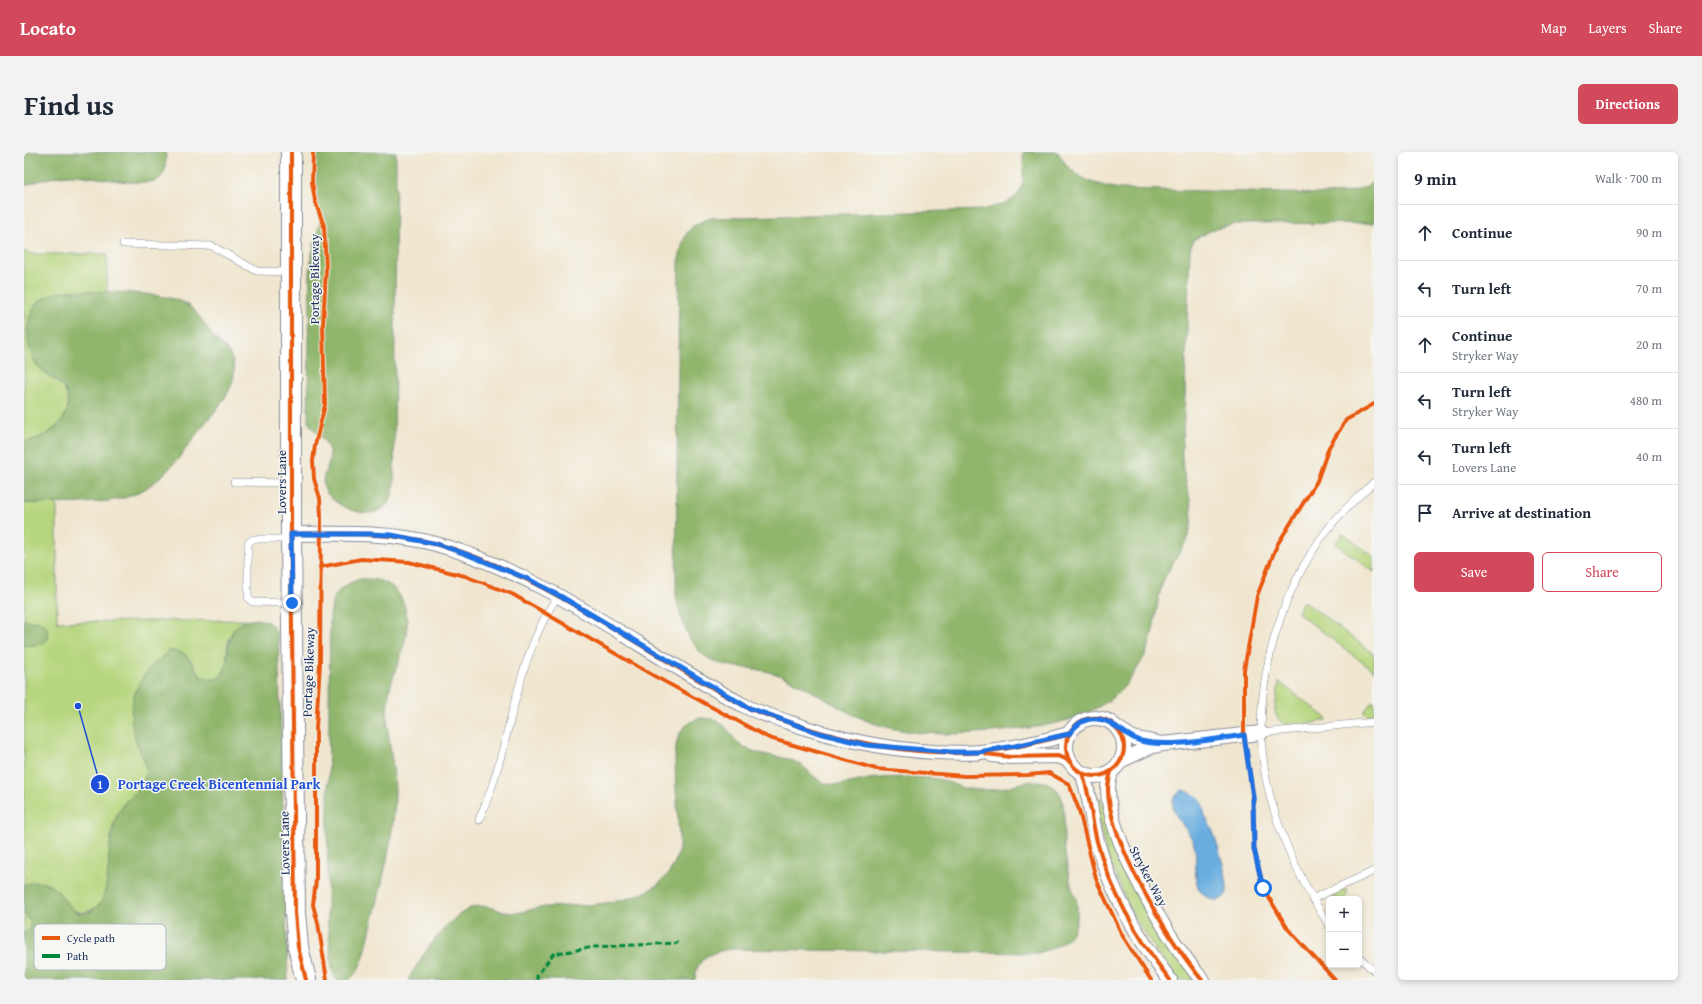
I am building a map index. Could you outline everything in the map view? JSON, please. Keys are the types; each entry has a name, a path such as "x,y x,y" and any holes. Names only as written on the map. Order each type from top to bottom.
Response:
{"street":[{"name":"Lovers Lane","path":"291,152 291,537 295,913 298,947 306,980"},
{"path":"291,537 369,534 410,538 437,544 466,554 528,579 558,595 747,707 816,732 866,745 924,751 978,752 1015,746 1069,734"},
{"path":"1070,762 1066,743 1069,734 1075,726 1082,721 1091,719 1100,719 1109,722 1133,738 1163,744"},
{"name":"Stryker Way","path":"1116,727 1124,744 1124,753 1116,766 1108,788 1109,801 1120,841 1131,866 1154,909 1202,980"},
{"path":"1082,773 1098,776 1150,746 1262,733"},
{"path":"978,752 1002,757 1057,756 1070,762 1082,773 1086,783 1098,845 1111,882 1136,931 1158,965 1170,980"}],"lane":[{"path":"123,244 212,246 257,271 291,272"},
{"path":"234,482 291,484"},
{"path":"1326,920 1312,899 1289,851 1272,802 1265,768 1262,733 1263,700 1269,655 1279,622 1291,592 1316,546 1331,525 1350,504 1374,482"},
{"path":"291,537 250,540 248,543 248,597 252,602 292,603"},
{"path":"479,820 494,781 522,674 532,644 546,613 558,595"},
{"path":"1262,733 1374,722"},
{"path":"1312,899 1374,871"},
{"path":"1362,960 1374,971"}],"green space":[{"path":"24,152 167,152 164,172 160,178 153,181 117,181 69,175 51,178 24,186"},
{"path":"316,152 396,152 394,486 388,503 381,509 373,512 364,513 345,508 330,497 323,485 324,475 330,456 329,451 323,439 308,422 310,272 311,258 320,222 316,190"},
{"path":"1023,152 1058,152 1076,174 1100,185 1120,189 1325,194 1344,193 1357,190 1374,181 1374,223 1234,224 1216,228 1193,240 1190,250 1182,453 1183,468 1192,517 1191,526 1186,541 1163,582 1158,600 1152,636 1141,663 1118,693 1103,704 1086,713 1067,720 1028,728 990,732 944,734 914,732 885,727 848,712 784,677 761,670 730,666 711,660 695,646 690,638 681,617 676,596 679,259 688,232 696,224 711,218 981,210 1006,203 1019,193 1022,186 1023,177"},
{"path":"24,251 31,254 107,254 107,292 67,291 48,375 59,383 64,389 68,399 68,408 65,416 51,431 33,440 24,442"},
{"path":"67,291 149,294 179,301 189,306 200,318 215,339 228,352 234,366 234,376 231,386 221,404 172,466 155,482 135,494 124,498 81,503 24,503 24,442 42,436 58,425 64,418 68,400 62,386 41,369 33,359 28,342 28,324 34,307 39,301 56,293"},
{"path":"24,503 57,503 57,622 246,620 236,628 230,636 225,669 222,675 218,678 211,679 201,677 190,659 133,730 145,763 146,773 144,781 127,800 116,818 111,838 107,881 102,900 95,908 83,912 78,912 70,907 57,890 24,886"},
{"path":"1343,534 1374,557 1374,572 1336,544"},
{"path":"360,579 377,580 390,585 400,596 406,612 407,623 404,645 390,689 387,712 388,735 395,781 394,814 388,855 364,957 357,972 349,980 337,980 332,969 327,914 330,619 332,604 337,593 346,585"},
{"path":"1302,602 1305,602 1374,654 1374,671 1298,613"},
{"path":"257,619 271,624 278,637 288,980 24,980 24,934 29,930 31,923 24,913 24,886 29,883 36,882 44,883 53,887 69,906 78,913 90,912 97,907 105,893 110,841 115,821 122,806 143,783 146,774 145,763 133,731 131,717 135,692 140,681 169,651 176,651 186,655 201,677 212,679 220,677 224,671 232,633 237,626 246,621"},
{"path":"24,620 39,622 45,625 48,631 47,640 40,644 24,645"},
{"path":"1279,682 1327,718 1327,720 1304,725 1288,725 1281,722 1277,717 1275,709"},
{"path":"1372,701 1374,701 1374,714 1367,715 1364,712"},
{"path":"700,718 718,721 740,744 748,749 754,752 794,761 800,764 820,781 829,784 835,785 874,778 912,777 943,780 960,787 979,790 998,789 1035,781 1044,782 1051,785 1061,796 1064,808 1065,854 1071,885 1077,902 1076,924 1073,931 1063,942 1055,947 1038,953 731,949 717,952 706,957 698,966 695,980 408,980 420,960 443,929 461,913 471,908 482,906 512,913 544,907 607,903 627,899 645,892 661,882 673,867 679,847 675,764 678,737 680,732 688,724"},
{"path":"1098,798 1102,799 1104,808 1194,980 1175,980 1133,915 1107,856 1094,800"},
{"path":"1345,889 1348,890 1346,896 1335,896 1340,891"},
{"path":"24,913 31,923 29,930 24,934"}],"water":[{"path":"1183,790 1194,794 1201,801 1205,816 1216,840 1222,860 1227,887 1226,894 1219,900 1213,900 1207,897 1201,893 1198,887 1196,880 1194,844 1177,817 1173,806 1174,797"}],"marked path":[{"path":"537,980 537,976 553,954 594,947 678,943"}],"cycle path":[{"name":"Portage Bikeway","path":"291,152 291,534 295,913 298,947 306,980"},
{"name":"Portage Bikeway","path":"313,152 312,182 315,201 324,226 326,269 323,325 325,405 315,445 313,461 314,479 320,498 321,515 320,664 316,728 316,880 313,905 318,923 327,980"},
{"path":"1335,980 1288,929 1263,888 1254,849 1253,797 1244,735 1244,670 1257,596 1277,545 1317,481 1329,447 1346,420 1374,404"},
{"path":"291,534 364,534 400,537 436,544 478,558 518,575 557,595 707,685 750,708 766,715 842,738 878,746 915,751 969,753 1014,747 1069,734"},
{"path":"320,567 361,559 409,562 465,576 512,594 656,677 769,738 876,769 965,776 1028,775 1049,773 1069,784 1079,810 1096,879 1122,935 1151,980"},
{"path":"1095,718 1111,723 1119,731 1124,747 1119,763 1111,771 1095,776 1079,771 1071,763 1066,747 1071,731 1079,723 1095,718"},
{"path":"986,754 1011,757 1057,756 1070,762"},
{"path":"1111,771 1108,789 1111,810 1118,835 1129,862 1173,941 1202,980"},
{"path":"1082,773 1098,845 1111,881 1137,933 1170,980"}],"place":[{"name":"Portage Creek Bicentennial Park","path":"78,706"}],"route":[{"path":"292,603 291,534 391,535 437,544 528,579 560,596 747,707 816,732 866,745 924,751 978,752 1015,746 1069,734 1075,726 1082,721 1091,719 1100,719 1109,722 1127,735 1141,741 1163,744 1244,735 1253,797 1254,849 1263,888"}]}
